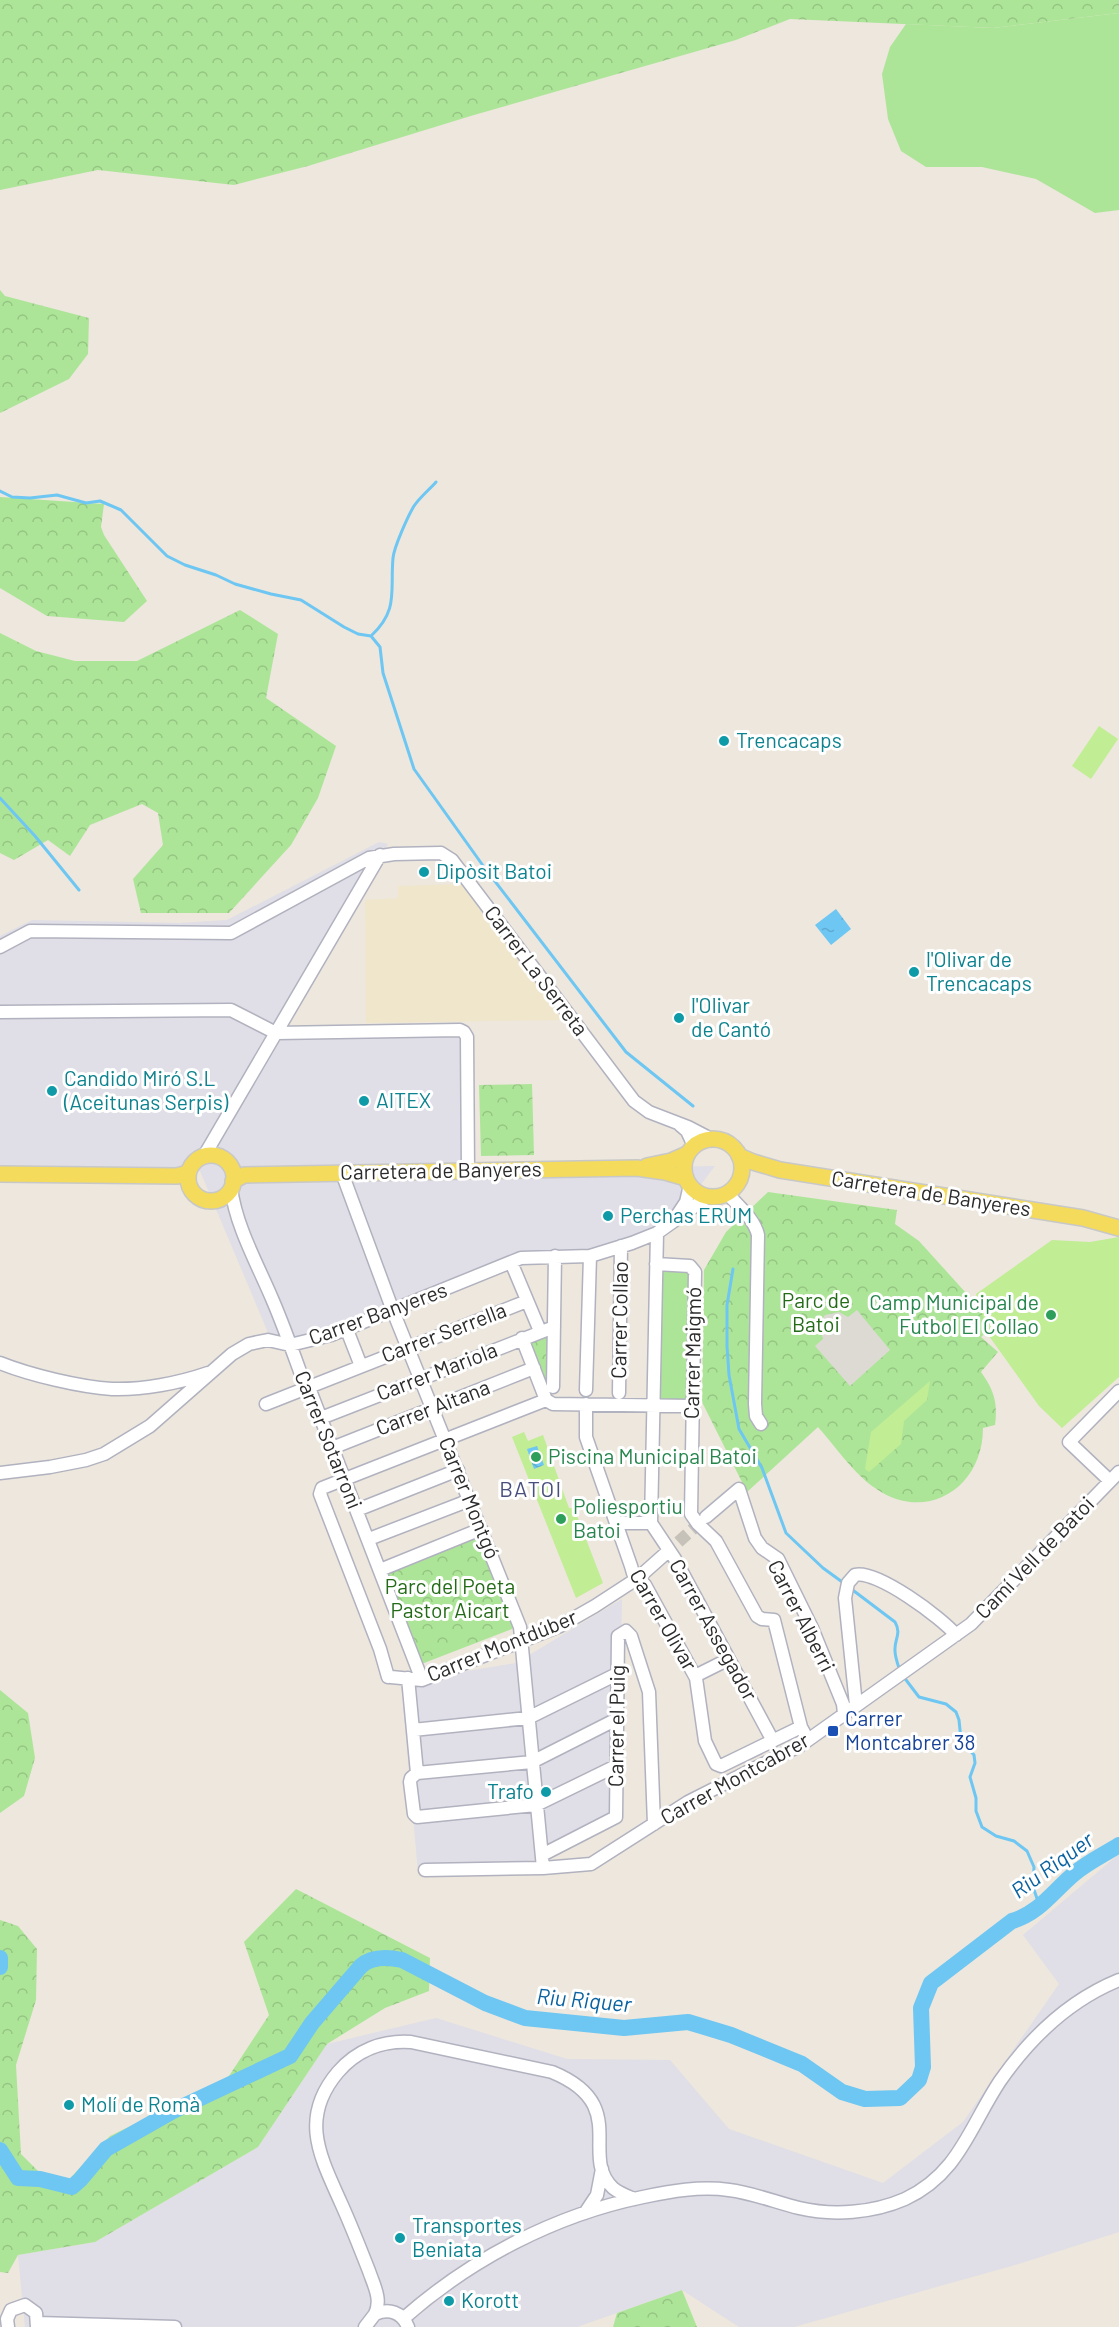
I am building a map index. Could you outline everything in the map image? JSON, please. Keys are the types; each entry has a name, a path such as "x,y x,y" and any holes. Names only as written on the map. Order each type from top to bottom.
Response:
{"main road":[{"path":"711,1139 727,1143 739,1156 741,1163 740,1178 736,1185 727,1193 710,1196 701,1194 688,1181 684,1169 691,1150 711,1139"},
{"name":"Carretera de Banyeres","path":"637,1168 671,1161 691,1150"},
{"path":"210,1152 228,1162 233,1185 210,1201 191,1190 184,1177 194,1162 210,1152"},
{"name":"Carretera de Banyeres","path":"739,1156 780,1170 1119,1223"},
{"name":"Carretera de Banyeres","path":"233,1185 342,1173 637,1168 665,1172 688,1181"},
{"name":"Carretera de Banyeres","path":"740,1178 780,1170"},
{"path":"0,1174 184,1177"},
{"name":"Carretera de Banyeres","path":"1083,1218 1119,1228"}],"street":[{"name":"Carrer La Serreta","path":"380,855 441,853 447,856 634,1101 649,1112 711,1139"},
{"path":"0,947 30,931 231,933 369,858 380,855"},
{"path":"210,1152 276,1033 380,855"},
{"path":"0,1012 231,1010 276,1033 460,1030 467,1037 468,1171"},
{"path":"679,1124 687,1131 691,1150"},
{"name":"Carrer Montgó","path":"342,1173 393,1311 422,1377 520,1627 531,1762 543,1868"},
{"name":"Carrer Banyeres","path":"6,1365 89,1386 111,1389 159,1384 212,1372 238,1350 257,1341 268,1340 290,1345 347,1330 525,1257 590,1256 656,1238 686,1202 688,1181"},
{"name":"Carrer Sotarroni","path":"233,1185 248,1244 287,1333 306,1388 311,1393 321,1418 422,1680"},
{"path":"727,1193 751,1219 758,1235 755,1404 756,1416 761,1424"},
{"name":"Carrer Banyeres","path":"673,1220 710,1196"},
{"path":"616,1523 651,1523 656,1238"},
{"name":"Carrer Collao","path":"619,1393 621,1246"},
{"path":"553,1386 555,1256"},
{"path":"586,1390 590,1256"},
{"name":"Carrer Serrella","path":"511,1262 540,1331"},
{"name":"Carrer Maigmó","path":"656,1264 690,1266 695,1272 691,1514 716,1541 757,1616 774,1620 801,1727"},
{"name":"Carrer Serrella","path":"266,1404 527,1301"},
{"name":"Carrer Mariola","path":"321,1418 554,1327"},
{"name":"Carrer Serrella","path":"347,1330 361,1366"},
{"path":"522,1338 546,1400 550,1404 692,1406"},
{"name":"Carrer Aitana","path":"332,1448 534,1368"},
{"path":"0,1473 69,1464 104,1454 150,1426 212,1372"},
{"path":"1115,1476 1069,1442 1119,1391"},
{"path":"345,1479 546,1400"},
{"name":"Carrer Olivar","path":"586,1404 586,1437 631,1566 645,1585 695,1676 705,1741 718,1766"},
{"path":"357,1510 458,1470"},
{"name":"Camí Vell de Batoi","path":"856,1705 970,1624 1008,1588 1115,1476"},
{"name":"Carrer Montdúber","path":"345,1479 324,1487 320,1494 380,1648 389,1677 422,1680 560,1626 638,1578 665,1554"},
{"name":"Carrer Alberri","path":"706,1517 739,1489 755,1538 762,1548 778,1559 812,1628 843,1704 844,1713"},
{"path":"369,1539 470,1500"},
{"name":"Carrer Assegador","path":"651,1523 675,1559 773,1741"},
{"path":"380,1570 482,1529"},
{"path":"856,1705 845,1598 851,1579 855,1575 863,1574 911,1598 952,1638"},
{"name":"Carrer el Puig","path":"542,1855 616,1817 618,1636 626,1631 631,1636 649,1692 654,1824"},
{"path":"695,1676 729,1659"},
{"path":"412,1730 528,1718 617,1674"},
{"path":"408,1678 417,1773"},
{"name":"Carrer Montcabrer","path":"425,1870 543,1868 584,1866 595,1863 688,1802 808,1740 856,1705"},
{"path":"616,1766 536,1804 422,1817 414,1814 410,1782 417,1773 531,1762 617,1719"},
{"path":"801,1727 808,1740"},
{"name":"Carrer Montcabrer","path":"718,1766 801,1727"},
{"path":"375,2314 390,2311 406,2323 437,2290 490,2256 529,2236 585,2213 634,2199 683,2190 713,2189 753,2195 802,2209 840,2212 880,2207 906,2198 928,2185 953,2161 1000,2082 1042,2032 1079,2001 1119,1980"},
{"path":"365,2327 379,2305 376,2292 316,2138 317,2113 324,2093 341,2068 358,2054 382,2044 411,2042 536,2068 562,2076 583,2090 596,2110 601,2128 602,2169 597,2195 585,2213"},
{"path":"602,2169 612,2186 634,2199"},
{"path":"8,2327 8,2314 20,2305 33,2309 37,2325 175,2327"}],"shaded area":[{"path":"379,842 388,844 276,1032 467,1030 468,1171 715,1166 668,1228 590,1256 528,1258 305,1344 269,1335 200,1171 0,1171 0,936 32,920 179,923 227,920"},
{"path":"462,884 564,1020 366,1023 365,900 398,898 398,886"},
{"path":"857,1310 890,1350 850,1386 815,1346 823,1339 819,1325 825,1315 839,1312 848,1317"},
{"path":"622,1599 618,1819 538,1860 418,1872 401,1682 516,1663"},
{"path":"1119,1854 1119,2232 1015,2265 794,2327 739,2327 682,2290 577,2327 25,2327 18,2255 95,2242 258,2147 327,2044 436,2018 567,2059 670,2060 729,2129 883,2183 963,2122 1059,1984 1023,1935"}],"green space":[{"path":"0,0 1119,0 1119,13 993,28 790,19 736,40 474,115 308,166 234,185 98,170 0,190"},
{"path":"1119,13 1119,210 1095,213 1036,179 982,167 926,167 901,151 888,119 882,74 890,47 906,24 993,28"},
{"path":"0,290 5,296 89,318 88,354 69,379 0,413"},
{"path":"0,497 104,504 101,527 104,535 147,601 124,622 47,616 0,588"},
{"path":"240,610 278,634 266,698 336,746 318,798 291,845 229,913 141,913 133,879 163,845 158,813 142,804 90,825 70,856 48,840 14,860 0,853 0,633 36,651 75,661 137,661"},
{"path":"1099,726 1118,739 1091,779 1072,766"},
{"path":"532,1084 534,1155 481,1156 479,1085"},
{"name":"Parc de Batoi","path":"768,1192 897,1210 895,1224 919,1241 995,1325 981,1337 998,1352 981,1372 994,1397 995,1425 983,1428 980,1449 973,1468 962,1483 948,1494 932,1501 913,1502 894,1498 867,1482 818,1427 747,1492 702,1402 704,1270 726,1232"},
{"name":"Camp Municipal de Futbol El Collao","path":"1119,1237 1119,1377 1062,1428 1039,1406 989,1336 976,1294 1052,1240 1090,1242"},
{"path":"659,1270 688,1270 691,1273 688,1401 661,1400 658,1397"},
{"path":"544,1335 548,1338 547,1380 545,1380 531,1344 532,1340"},
{"path":"930,1381 927,1400 904,1421 901,1444 869,1472 865,1469 871,1432"},
{"name":"Poliesportiu Batoi","path":"524,1432 528,1441 543,1435 569,1508 574,1508 603,1583 576,1598 512,1437"},
{"name":"Parc del Poeta Pastor Aicart","path":"477,1535 514,1625 512,1629 424,1663 421,1662 386,1574 388,1571"},
{"path":"0,1690 28,1713 35,1758 24,1796 0,1813"},
{"path":"296,1889 430,1958 429,1991 385,2008 327,2044 258,2147 95,2242 18,2255 8,2273 0,2272 0,1920 18,1926 37,1949 36,2000 16,2065 21,2154 58,2191 110,2136 227,2079 269,2015 244,1942"},
{"path":"682,2290 697,2327 613,2327 617,2313"}],"water":[{"path":"836,909 851,929 831,945 815,925"},
{"name":"Piscina Municipal Batoi","path":"537,1446 544,1465 534,1469 527,1449"}],"waterway":[{"path":"371,636 380,627 389,609 393,558 402,532 414,506 436,482"},
{"path":"0,491 12,497 57,495 86,503 100,501 121,510 167,556 185,565 235,584 301,600 344,627 358,634 371,636 380,647 383,673 414,769 484,867 626,1052 693,1106"},
{"path":"0,798 79,890"},
{"path":"733,1269 727,1305 727,1346 729,1375 739,1429 762,1468 786,1533 823,1568 845,1584"},
{"path":"850,1588 895,1622 898,1630 895,1653 900,1671"},
{"path":"903,1676 919,1697 946,1704 956,1712 961,1740 974,1755 975,1763 970,1777 976,1798 976,1811 982,1827 996,1836 1014,1841 1027,1851 1034,1867 1033,1887 1040,1907"},
{"name":"Riu Riquer","path":"0,2150 18,2178 40,2179 72,2187 106,2149 173,2111 290,2056 312,2023 361,1966 370,1960 380,1958 402,1960 485,2003 525,2018 624,2028 688,2022 731,2035 802,2064 842,2092 865,2099 900,2098 919,2080 923,2067 921,2008 931,1983 1012,1921 1039,1907 1080,1869 1119,1845"},
{"name":"Riu Riquer","path":"0,1958 0,1967"}],"tunnel":[{"path":"665,1554 705,1518"}],"place":[{"name":"Trencacaps","path":"724,741"},
{"name":"Dipòsit Batoi","path":"424,872"},
{"name":"l'Olivar de Trencacaps","path":"914,972"},
{"name":"l'Olivar de Cantó","path":"679,1018"},
{"name":"Candido Miró S.L (Aceitunas Serpis)","path":"52,1091"},
{"name":"AITEX","path":"364,1101"},
{"name":"Perchas ERUM","path":"608,1216"},
{"name":"Camp Municipal de Futbol El Collao","path":"1051,1315"},
{"name":"Piscina Municipal Batoi","path":"536,1457"},
{"name":"Poliesportiu Batoi","path":"561,1519"},
{"name":"Carrer Montcabrer 38","path":"833,1731"},
{"name":"Trafo","path":"546,1792"},
{"name":"Molí de Romà","path":"69,2105"},
{"name":"Transportes Beniata","path":"400,2238"},
{"name":"Korott","path":"449,2301"}],"district":[{"name":"BATOI","path":"531,1489"}]}
